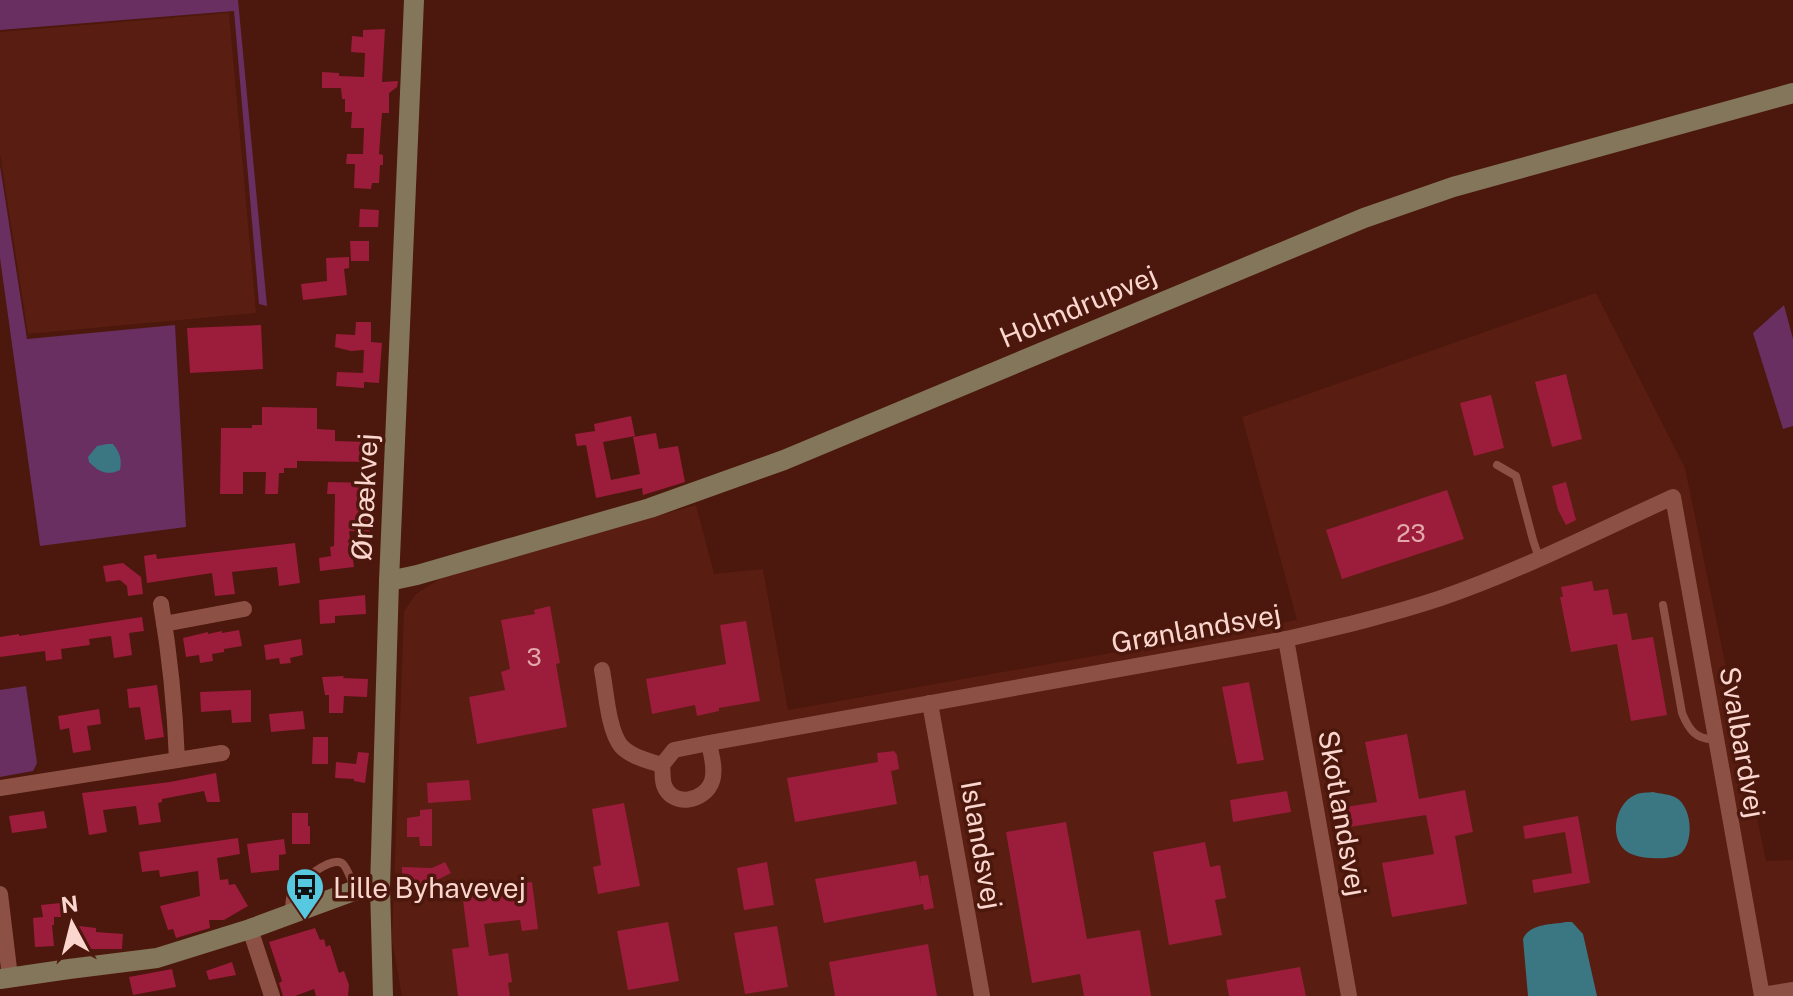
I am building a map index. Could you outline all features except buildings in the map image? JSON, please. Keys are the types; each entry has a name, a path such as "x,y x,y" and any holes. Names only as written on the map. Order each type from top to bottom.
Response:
{"street":[{"name":"Ørbækvej","path":"383,996 380,888 389,581 414,0"},
{"name":"Holmdrupvej","path":"389,581 650,508 784,460 1364,218 1453,187 1793,93"},
{"name":"Grønlandsvej","path":"662,765 674,750 1286,639 1371,619 1443,598 1673,497"},
{"name":"Svalbardvej","path":"1673,497 1762,996"},
{"path":"161,604 175,707 177,760"},
{"path":"164,624 244,609"},
{"name":"Skotlandsvej","path":"1286,639 1349,996"},
{"path":"602,670 613,728 621,745 635,756 662,765 664,785 675,798 689,800 705,793 712,781 709,743"},
{"name":"Islandsvej","path":"930,703 982,996"},
{"path":"0,788 222,753"},
{"path":"0,894 5,978 157,958 250,929 356,890 380,888"},
{"path":"250,929 272,996"},
{"path":"1762,996 1793,990"}],"lane":[{"path":"1497,465 1516,476 1539,558"},
{"path":"1663,605 1686,724 1698,736 1716,739"},
{"path":"289,915 290,897 299,884 329,862 343,864 356,890"}],"shaded area":[{"path":"0,0 238,0 267,306 259,304 234,11 0,30"},
{"path":"229,13 256,313 28,334 0,154 0,32"},
{"path":"0,166 27,339 175,325 186,527 40,546 0,258"},
{"path":"1596,293 1685,468 1766,861 1793,860 1793,996 402,996 392,940 404,611 416,594 441,578 696,505 714,574 763,569 788,710 1297,620 1242,417"},
{"path":"1784,305 1793,339 1793,426 1783,429 1753,333"},
{"path":"26,686 37,763 33,771 0,777 0,690"}],"water":[{"path":"113,444 121,459 120,470 111,473 96,468 88,457 97,446"},
{"path":"1653,792 1675,797 1686,810 1690,824 1689,839 1683,851 1676,856 1638,856 1629,853 1618,840 1616,823 1622,806 1637,794"},
{"path":"1572,922 1583,934 1597,996 1528,996 1523,939 1536,927"}],"place":[{"name":"Lille Byhavevej","path":"305,921"}]}
